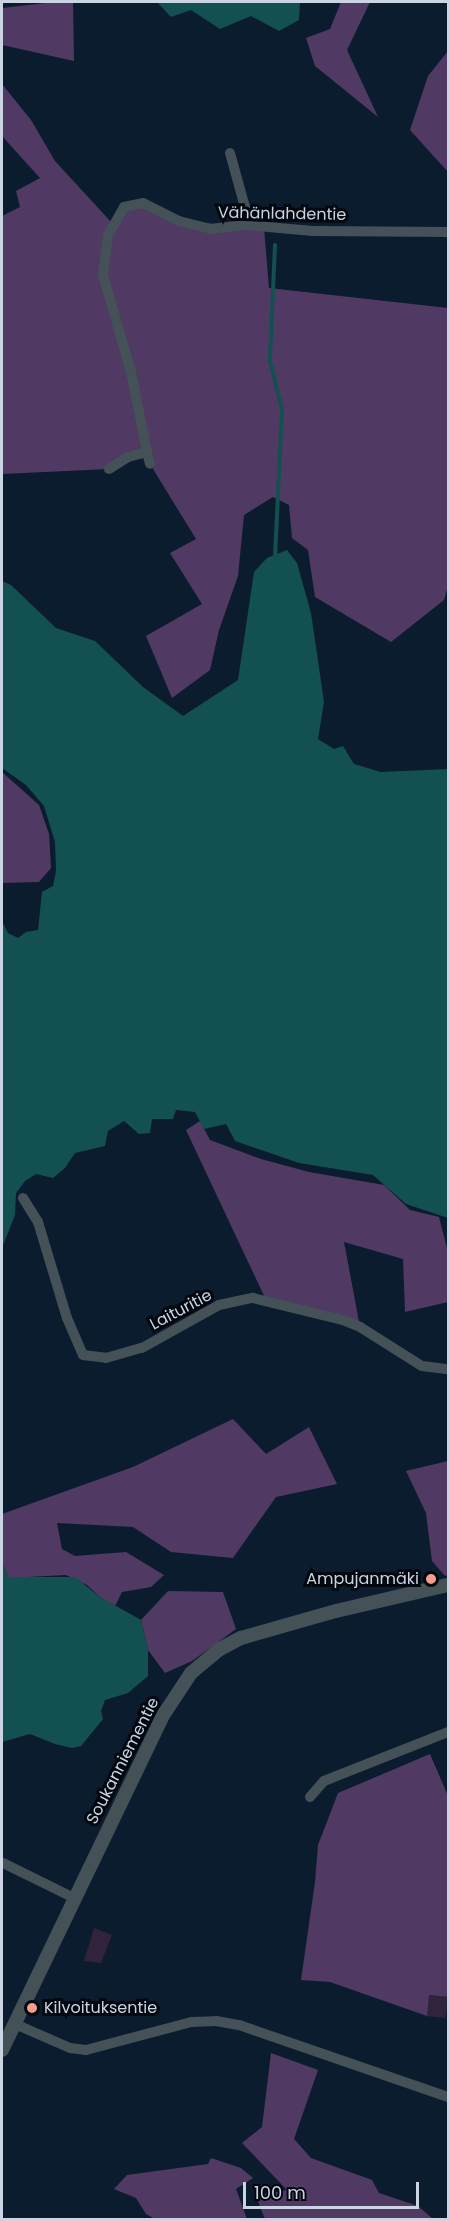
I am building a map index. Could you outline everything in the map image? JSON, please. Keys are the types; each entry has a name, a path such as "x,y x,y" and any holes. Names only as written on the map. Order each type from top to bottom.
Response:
{"street":[{"path":"230,153 245,207 244,225"},
{"name":"Vähänlahdentie","path":"150,464 131,372 103,275 105,248 113,223 124,207 142,203 178,221 211,229 244,225 313,231 448,232"},
{"path":"109,469 128,457 147,452"},
{"name":"Laituritie","path":"23,1198 38,1222 67,1318 83,1355 105,1358 142,1348 219,1305 253,1298 343,1320 360,1327 422,1366 448,1369"},
{"name":"Soukanniementie","path":"2,2050 162,1717 191,1673 220,1649 250,1635 448,1585"},
{"path":"310,1797 324,1781 448,1732"},
{"path":"3,1863 75,1898"},
{"path":"15,2024 70,2048 86,2050 191,2022 216,2021 239,2025 276,2037 448,2097"}],"shaded area":[{"path":"73,2 74,61 2,45 2,8"},
{"path":"157,2 300,2 299,20 279,31 251,16 220,29 191,10 171,17"},
{"path":"341,2 370,2 347,50 378,117 315,66 306,38 330,29"},
{"path":"448,51 448,172 410,130 428,76"},
{"path":"2,84 31,120 55,161 112,223 124,207 143,203 179,221 264,228 269,288 448,308 448,586 444,600 391,642 315,597 308,550 292,538 289,505 273,497 244,515 238,576 219,630 210,670 172,698 146,636 202,604 170,553 196,539 150,464 147,452 109,469 2,474 2,216 20,207 16,191 40,178 2,136"},
{"path":"287,550 297,563 311,613 324,702 318,739 334,749 343,746 354,764 381,772 448,769 448,1218 406,1204 373,1175 299,1163 235,1141 226,1124 204,1129 195,1112 176,1110 173,1119 152,1119 150,1133 139,1134 124,1121 108,1131 105,1146 75,1153 65,1168 53,1178 36,1174 25,1181 16,1193 15,1215 2,1248 2,921 8,933 18,938 26,932 38,930 42,892 53,886 56,871 55,842 44,806 26,785 2,768 2,581 11,585 56,628 95,641 143,687 183,716 238,680 254,572 267,558"},
{"path":"2,772 39,805 49,834 51,868 39,882 2,883"},
{"path":"200,1121 210,1140 261,1159 309,1172 384,1185 410,1210 439,1217 448,1252 448,1302 405,1312 403,1259 344,1242 360,1327 266,1300 186,1130"},
{"path":"233,1419 266,1454 309,1427 337,1484 276,1497 233,1558 171,1552 133,1527 57,1523 62,1549 75,1556 126,1552 164,1575 151,1587 122,1592 115,1606 100,1597 87,1585 66,1575 9,1578 2,1563 2,1514 133,1467"},
{"path":"448,1461 448,1575 445,1576 432,1561 426,1513 406,1471"},
{"path":"2,1563 9,1577 75,1577 100,1597 141,1620 148,1650 148,1676 128,1693 105,1700 101,1711 103,1719 81,1746 72,1748 55,1744 30,1734 2,1742"},
{"path":"168,1591 223,1592 236,1629 192,1661 165,1673 148,1650 141,1620"},
{"path":"430,1754 448,1796 448,1997 429,1995 427,2016 330,1982 301,1980 318,1845 338,1793"},
{"path":"94,1928 112,1935 101,1963 84,1961"},
{"path":"428,1995 448,1997 446,2018 426,2016"},
{"path":"271,2053 318,2070 294,2139 311,2158 372,2180 379,2193 418,2206 433,2219 267,2220 264,2217 256,2196 287,2190 242,2143 262,2127"},
{"path":"211,2158 241,2168 253,2178 236,2189 247,2219 155,2219 146,2214 136,2198 114,2189 127,2175 208,2164"}],"waterway":[{"path":"275,245 270,361 282,409 275,555"}],"place":[{"name":"Ampujanmäki","path":"431,1579"},
{"name":"Kilvoituksentie","path":"32,2008"}]}
